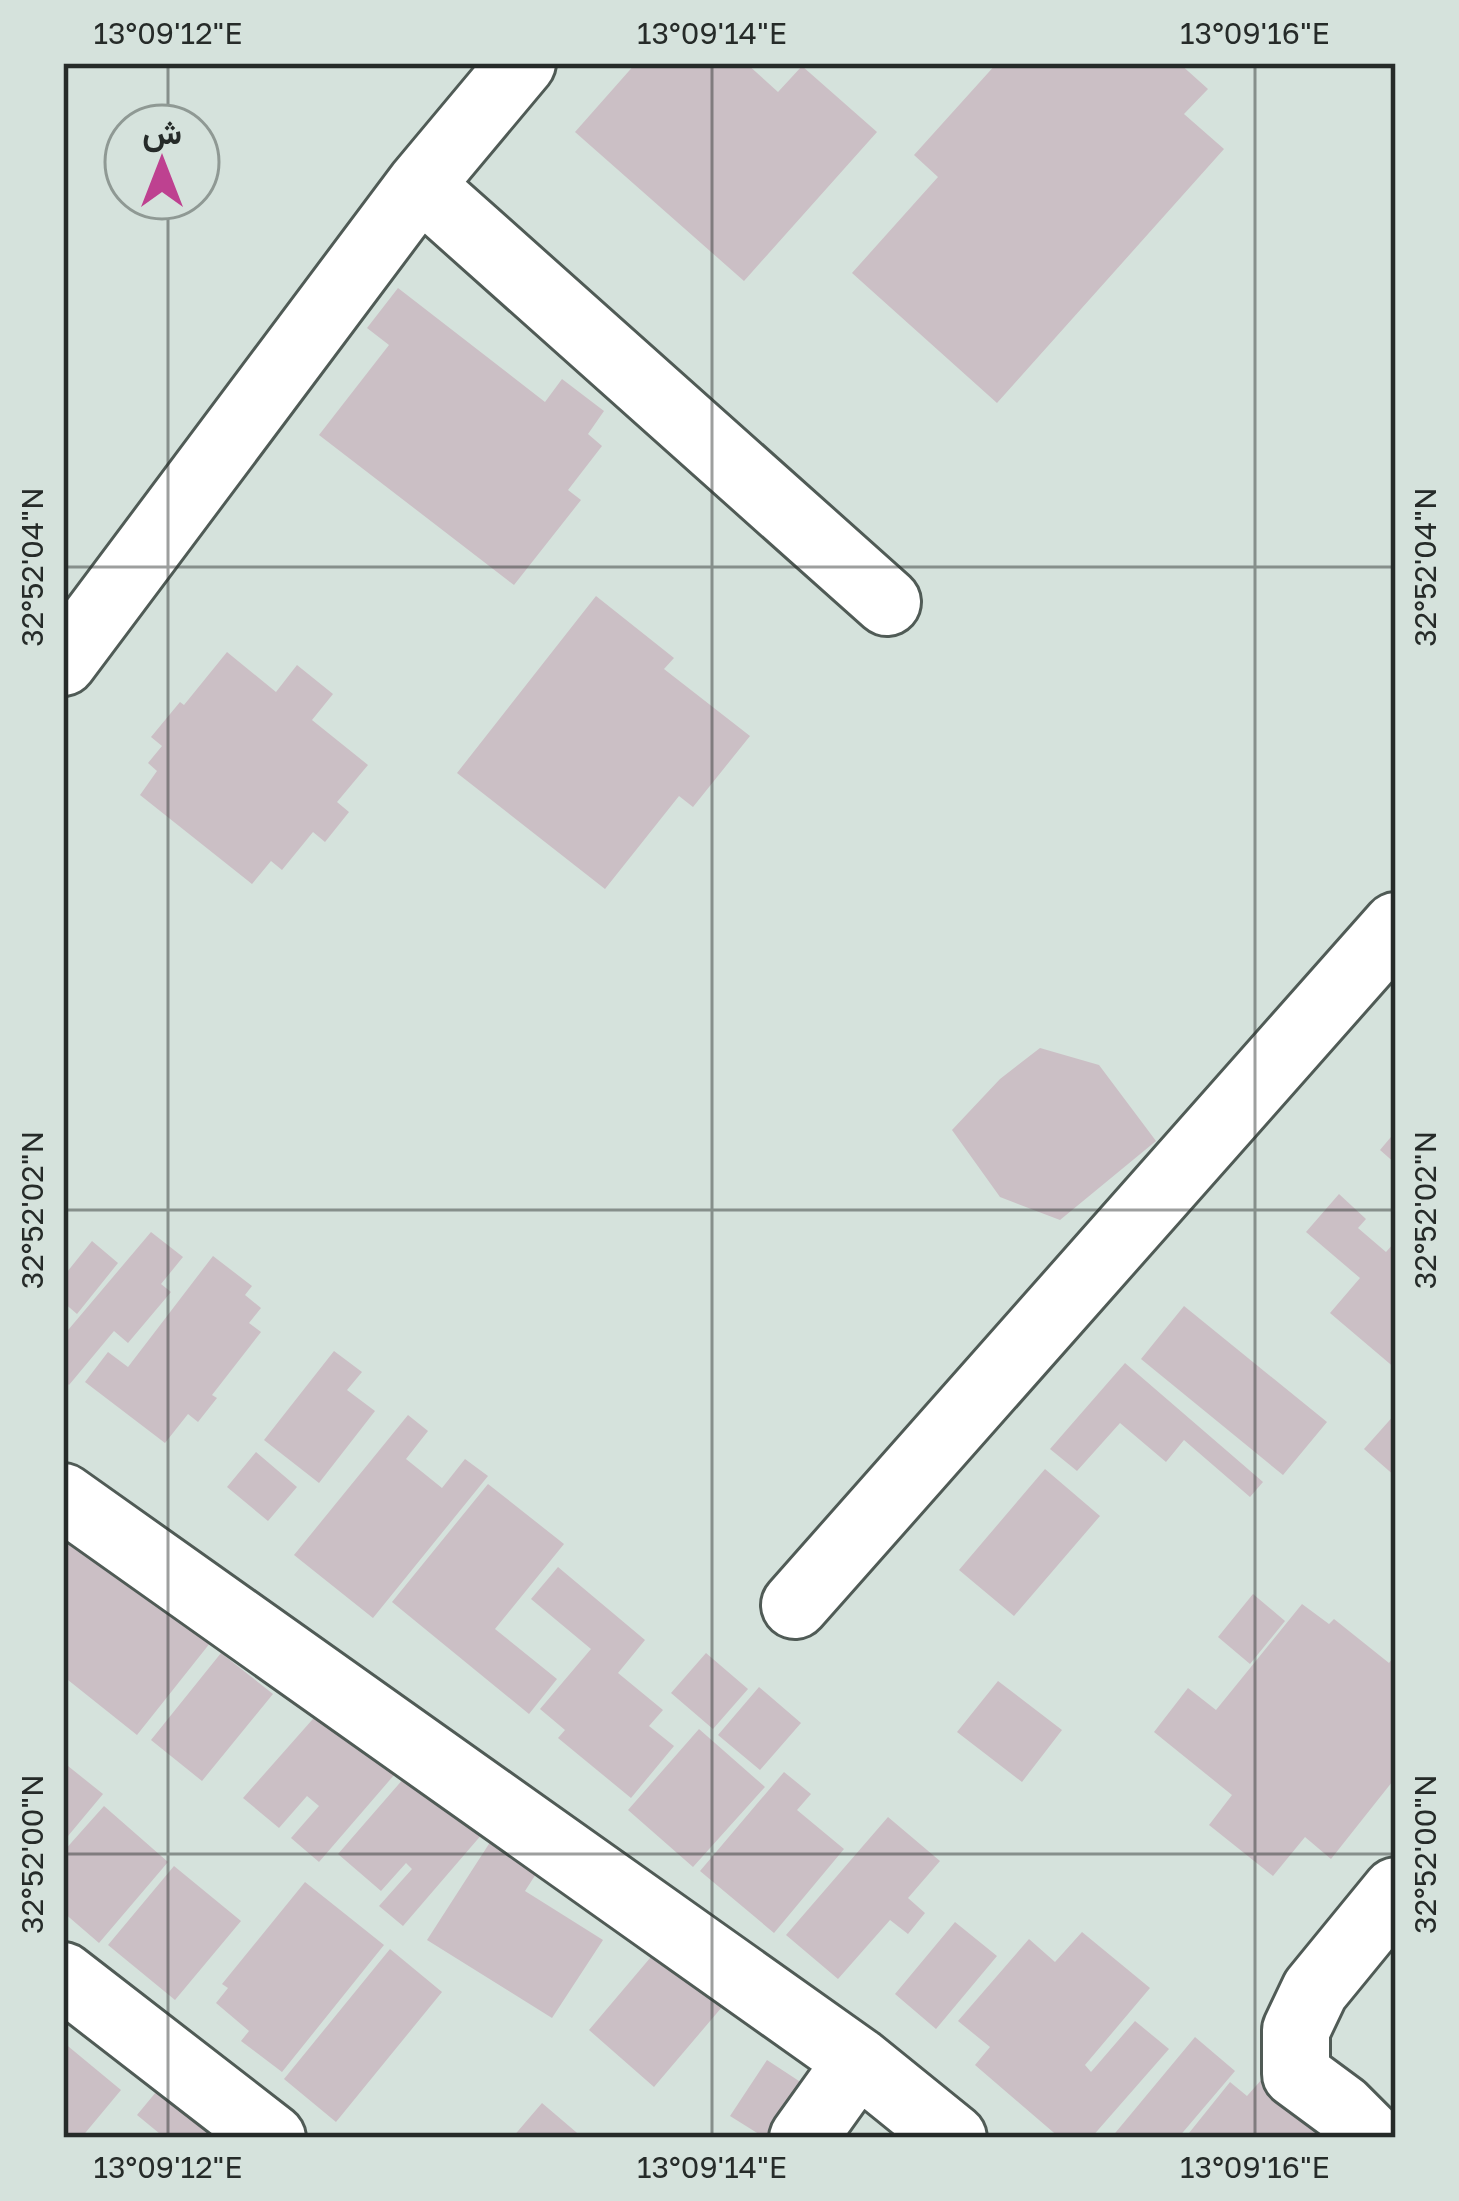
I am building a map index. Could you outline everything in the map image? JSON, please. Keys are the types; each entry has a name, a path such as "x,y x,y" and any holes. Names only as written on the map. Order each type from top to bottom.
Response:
{"street":[{"path":"63,662 420,185 522,63"},
{"path":"420,185 887,602"},
{"path":"795,1605 1394,932"},
{"path":"63,1497 858,2061 953,2138"},
{"path":"1372,2138 1342,2108 1296,2074 1296,2030 1316,1990 1396,1891"},
{"path":"63,1976 272,2138"},
{"path":"803,2138 858,2061"}],"building":[{"path":"636,63 746,63 778,92 802,66 877,132 744,281 575,132"},
{"path":"997,63 1179,63 1208,89 1184,114 1224,149 997,403 852,273 938,177 914,155"},
{"path":"398,288 545,402 562,379 604,411 588,434 602,446 568,490 581,500 514,585 319,435 389,345 367,328"},
{"path":"596,596 674,658 664,669 750,736 693,807 679,796 605,889 457,773"},
{"path":"227,652 276,692 297,665 333,694 312,720 368,765 337,802 349,812 325,842 313,832 282,870 271,861 252,884 140,795 157,771 148,763 162,746 151,737"},
{"path":"1040,1048 1099,1065 1156,1141 1060,1220 1000,1197 952,1130 1000,1079"},
{"path":"1396,1131 1396,1164 1380,1150"},
{"path":"1339,1194 1366,1219 1358,1228 1386,1252 1396,1245 1396,1369 1330,1313 1360,1278 1306,1232"},
{"path":"151,1232 183,1257 161,1284 171,1292 128,1343 114,1331 69,1385 63,1379 63,1336"},
{"path":"92,1241 118,1263 77,1314 63,1302 63,1277"},
{"path":"213,1256 252,1286 245,1295 261,1308 249,1323 261,1332 212,1395 217,1398 198,1422 188,1414 165,1443 85,1382 108,1352 128,1367"},
{"path":"1184,1306 1327,1422 1283,1475 1141,1359"},
{"path":"334,1351 362,1372 347,1390 375,1411 319,1483 264,1440"},
{"path":"1125,1363 1263,1482 1250,1497 1184,1440 1166,1462 1120,1423 1077,1471 1050,1449"},
{"path":"1396,1413 1396,1477 1364,1449"},
{"path":"408,1415 428,1431 406,1459 442,1488 465,1459 488,1476 373,1618 294,1555"},
{"path":"256,1452 297,1487 268,1521 227,1487"},
{"path":"1045,1469 1100,1516 1014,1616 959,1570"},
{"path":"488,1484 564,1544 495,1629 557,1679 529,1714 392,1602"},
{"path":"84,1519 222,1628 137,1735 63,1676 63,1545"},
{"path":"558,1567 645,1640 618,1673 663,1710 649,1726 674,1746 631,1798 558,1738 565,1730 540,1709 591,1649 531,1599"},
{"path":"1253,1594 1285,1621 1250,1664 1218,1637"},
{"path":"1302,1604 1329,1624 1334,1619 1389,1663 1396,1654 1396,1777 1331,1859 1305,1837 1273,1876 1209,1825 1232,1795 1154,1732 1188,1688 1216,1710"},
{"path":"221,1653 273,1694 202,1781 151,1740"},
{"path":"706,1653 748,1689 713,1729 671,1693"},
{"path":"350,1677 401,1767 319,1862 291,1838 319,1806 307,1796 279,1828 243,1798"},
{"path":"998,1681 1062,1730 1022,1782 957,1732"},
{"path":"759,1687 801,1723 760,1770 718,1735"},
{"path":"699,1729 765,1787 693,1867 628,1810"},
{"path":"63,1762 103,1794 63,1842"},
{"path":"411,1770 483,1833 403,1926 379,1906 412,1869 406,1863 381,1891 338,1854"},
{"path":"784,1772 811,1794 797,1810 844,1849 774,1933 700,1871"},
{"path":"104,1806 168,1862 99,1943 63,1912 63,1852"},
{"path":"888,1817 940,1861 908,1898 925,1913 908,1934 890,1920 838,1979 786,1935"},
{"path":"496,1833 543,1863 525,1891 603,1940 552,2018 427,1940"},
{"path":"174,1866 241,1921 175,2000 108,1945"},
{"path":"305,1882 384,1945 282,2072 241,2041 249,2031 216,2003 228,1988 222,1984"},
{"path":"955,1922 997,1956 936,2029 895,1994"},
{"path":"1082,1932 1150,1988 1085,2065 1091,2072 1135,2021 1169,2049 1091,2138 1060,2138 975,2065 990,2047 958,2021 1029,1939 1055,1962"},
{"path":"390,1949 442,1992 336,2122 284,2079"},
{"path":"656,1951 722,2007 654,2087 589,2030"},
{"path":"1195,2037 1235,2071 1178,2138 1111,2138"},
{"path":"63,2042 121,2090 81,2138 63,2138"},
{"path":"767,2060 802,2083 765,2138 730,2116"},
{"path":"180,2063 231,2105 203,2138 165,2138 137,2115"},
{"path":"1263,2078 1337,2138 1185,2138 1230,2082 1247,2096"},
{"path":"542,2103 583,2138 512,2138"}]}
